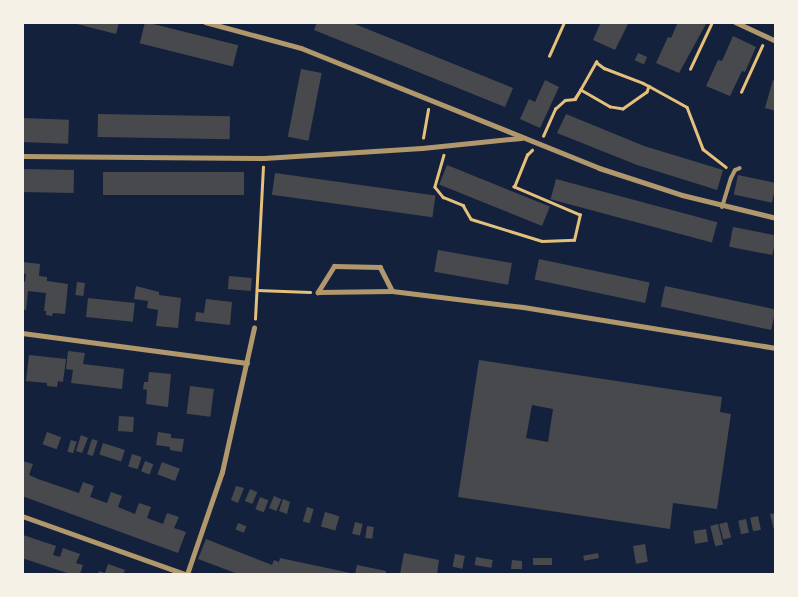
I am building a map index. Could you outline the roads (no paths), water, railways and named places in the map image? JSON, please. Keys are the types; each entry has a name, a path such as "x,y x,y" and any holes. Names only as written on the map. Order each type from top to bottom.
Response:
{"street":[{"path":"205,22 301,48 599,168 722,207 776,218"},
{"path":"735,22 776,41"},
{"path":"22,156 264,158 422,148 524,138"},
{"path":"392,291 380,267 334,266 318,292 392,291 523,307 776,348"},
{"path":"22,516 186,574 222,472 254,328"},
{"path":"22,333 247,363"}],"lane":[{"path":"722,207 735,170 740,168"}]}
